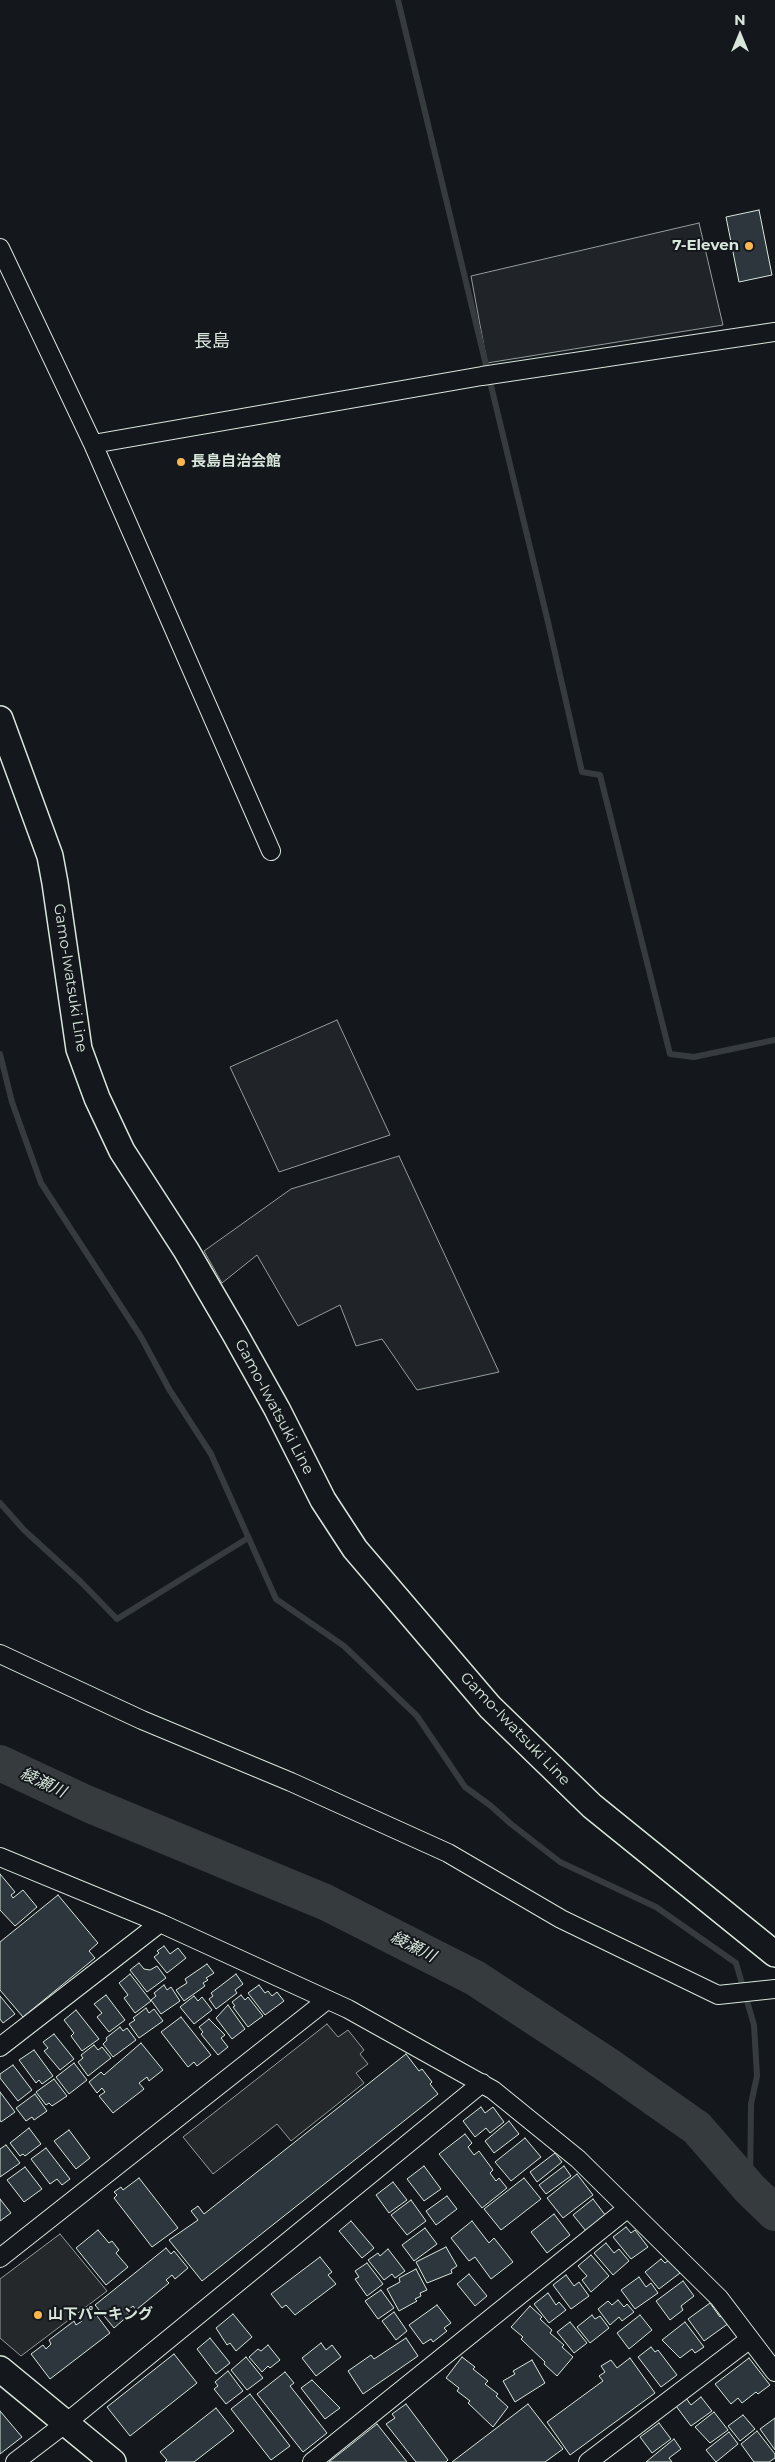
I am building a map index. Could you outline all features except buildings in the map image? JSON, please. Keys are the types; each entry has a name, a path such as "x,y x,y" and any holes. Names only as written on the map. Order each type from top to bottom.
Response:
{"main road":[{"name":"Gamo-Iwatsuki Line","path":"0,719 50,856 56,883 79,1049 97,1098 122,1152 186,1250 245,1350 277,1409 322,1500 355,1549 490,1707 592,1806 775,1954"},
{"path":"0,2369 113,2462"}],"street":[{"path":"0,248 93,444 270,851"},
{"path":"93,444 482,376 775,332"},
{"path":"0,1654 142,1720 291,1782 448,1853 561,1919 718,1995 775,1989"},
{"path":"0,1857 160,1923 348,2009 493,2090 578,2159 719,2298 775,2372"},
{"path":"0,2047 160,1923"},
{"path":"0,2258 327,2000"},
{"path":"15,2462 66,2423 482,2083"},
{"path":"312,2462 628,2208"},
{"path":"588,2462 750,2339"}],"shaded area":[{"path":"699,223 723,325 487,363 471,276"},
{"path":"337,1020 390,1135 279,1172 230,1067"},
{"path":"399,1156 499,1372 417,1390 382,1339 356,1346 340,1305 298,1326 257,1255 222,1283 204,1251 291,1189"},
{"path":"327,2024 338,2037 348,2030 364,2050 360,2054 368,2064 356,2073 364,2083 291,2141 277,2124 213,2174 183,2137"},
{"name":"山下パーキング","path":"60,2234 107,2291 21,2356 0,2338 0,2279"}],"waterway":[{"path":"398,0 548,622 582,772 600,775 670,1054 694,1057 775,1040"},
{"path":"0,1054 12,1102 41,1183 141,1337 169,1389 211,1454 276,1599 344,1646 417,1716 465,1787 511,1824 560,1862 656,1907 736,1963 754,2025 757,2076 751,2104 750,2189"},
{"path":"0,1503 24,1530 81,1582 117,1619 248,1538"},
{"name":"綾瀬川","path":"0,1763 88,1804 325,1902 475,1978 606,2064 697,2128 750,2189 775,2213"}],"place":[{"name":"7-Eleven","path":"749,246"},
{"name":"長島自治会館","path":"181,462"},
{"name":"山下パーキング","path":"38,2315"}],"district":[{"name":"長島","path":"212,342"}]}
